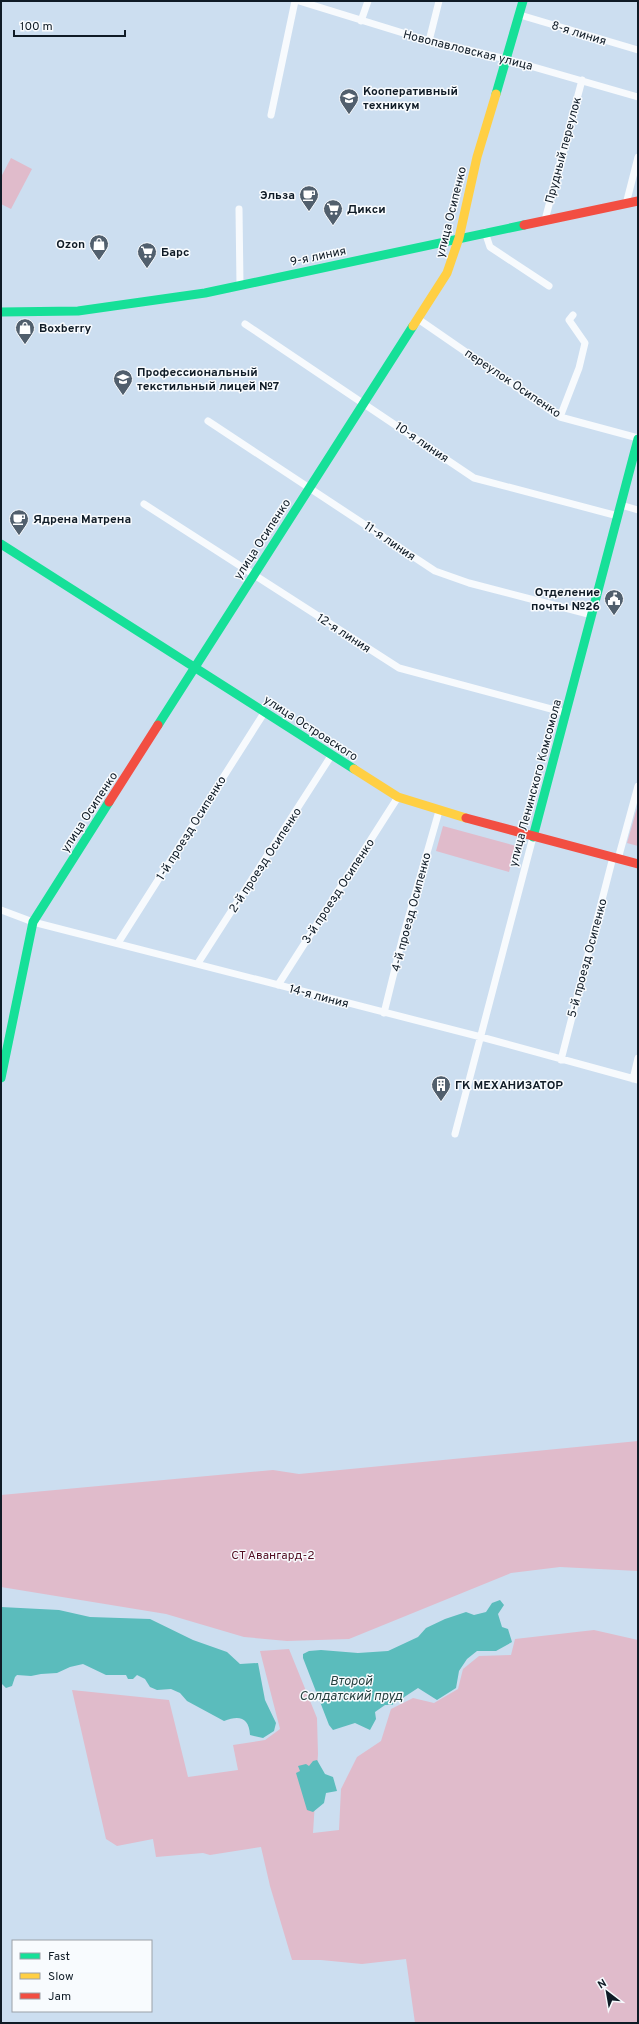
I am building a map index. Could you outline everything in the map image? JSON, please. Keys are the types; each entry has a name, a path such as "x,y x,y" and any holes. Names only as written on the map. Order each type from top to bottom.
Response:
{"street":[{"path":"272,115 295,1"},
{"name":"Новопавловская улица","path":"299,1 361,22 429,41 506,59 638,97"},
{"path":"361,22 368,1"},
{"path":"429,41 440,1"},
{"name":"улица Осипенко","path":"1,1078 33,922 309,487 447,273 459,238 477,157 523,1"},
{"name":"8-я линия","path":"520,15 638,50"},
{"name":"Прудный переулок","path":"545,220 582,80"},
{"path":"626,204 638,157"},
{"name":"9-я линия","path":"1,312 78,311 205,293 485,232 638,201"},
{"path":"239,209 240,285"},
{"path":"485,232 490,247 548,286"},
{"path":"560,417 578,368 585,343 569,320 573,315"},
{"name":"переулок Осипенко","path":"418,319 560,417 638,438"},
{"name":"10-я линия","path":"245,324 364,402 474,478 618,516"},
{"name":"11-я линия","path":"208,421 435,571 468,583 592,615"},
{"name":"улица Ленинского Комсомола","path":"454,1134 481,1037 638,438"},
{"name":"12-я линия","path":"144,504 399,668 566,713"},
{"path":"621,505 638,510"},
{"name":"улица Островского","path":"1,544 331,756 398,797 439,811 638,864"},
{"name":"1-й проезд Осипенко","path":"118,943 264,713"},
{"name":"2-й проезд Осипенко","path":"198,964 331,756"},
{"name":"5-й проезд Осипенко","path":"561,1060 616,858 638,786"},
{"name":"3-й проезд Осипенко","path":"278,985 398,797"},
{"name":"4-й проезд Осипенко","path":"384,1013 402,940 439,811"},
{"name":"14-я линия","path":"1,910 33,922 481,1037 635,1079"},
{"path":"635,1079 638,1058"}],"green space":[{"path":"11,158 32,169 11,209 1,204 1,177"},
{"path":"638,808 638,846 627,843"},
{"path":"443,826 516,846 509,872 436,851"},
{"name":"СТ Авангард-2","path":"638,1441 638,1571 560,1567 511,1573 349,1639 287,1641 244,1637 166,1614 1,1587 1,1495 273,1470 299,1474"},
{"path":"594,1630 638,1640 638,2023 415,2023 406,1959 362,1964 321,1960 292,1960 270,1886 261,1847 210,1855 203,1853 156,1857 153,1839 117,1846 106,1839 72,1690 169,1700 188,1777 238,1770 233,1745 265,1740 280,1729 260,1651 289,1649 317,1718 318,1754 313,1833 339,1830 341,1789 357,1757 381,1741 391,1709 413,1698 434,1703 458,1689 463,1669 479,1656 511,1655 515,1639"}],"water":[{"name":"Второй Солдатский пруд","path":"500,1600 504,1605 498,1614 502,1627 508,1629 512,1642 496,1651 477,1651 467,1659 459,1671 456,1688 437,1700 418,1688 392,1705 385,1705 375,1712 376,1719 370,1730 355,1723 333,1730 329,1725 303,1658 303,1654 309,1651 321,1650 358,1653 388,1651 418,1637 426,1628 445,1619 466,1612 474,1615 486,1612 492,1603"},
{"path":"1,1607 59,1610 90,1617 150,1619 193,1640 227,1652 240,1664 258,1663 265,1700 276,1723 274,1731 263,1738 250,1735 248,1724 242,1719 234,1718 224,1721 187,1701 180,1693 171,1689 157,1690 150,1687 145,1679 137,1675 133,1679 128,1679 126,1675 106,1675 83,1664 70,1667 57,1673 31,1676 17,1675 12,1686 6,1688 1,1683"},
{"path":"317,1760 325,1774 333,1777 337,1791 326,1793 324,1803 313,1812 307,1810 296,1773 300,1771 298,1766 306,1764 309,1766 313,1761"}],"traffic: fast":[{"path":"496,94 523,1"},
{"path":"1,312 78,311 205,293 524,225"},
{"path":"158,725 413,326"},
{"path":"533,837 638,439"},
{"path":"1,544 354,769"},
{"path":"1,1078 33,922 109,802"}],"traffic: slow":[{"path":"413,326 447,273 459,238 477,157 496,94"},
{"path":"354,769 398,797 466,818"}],"traffic: jam":[{"path":"524,225 638,201"},
{"path":"109,802 158,725"},
{"path":"466,818 638,864"}],"place":[{"name":"Кооперативный техникум","path":"349,115"},
{"name":"Эльза","path":"309,212"},
{"name":"Дикси","path":"333,226"},
{"name":"Ozon","path":"99,261"},
{"name":"Барс","path":"147,269"},
{"name":"Boxberry","path":"25,345"},
{"name":"Профессиональный текстильный лицей №7","path":"123,396"},
{"name":"Ядрена Матрена","path":"19,536"},
{"name":"Отделение почты №26","path":"614,616"},
{"name":"ГК МЕХАНИЗАТОР","path":"441,1102"}]}
